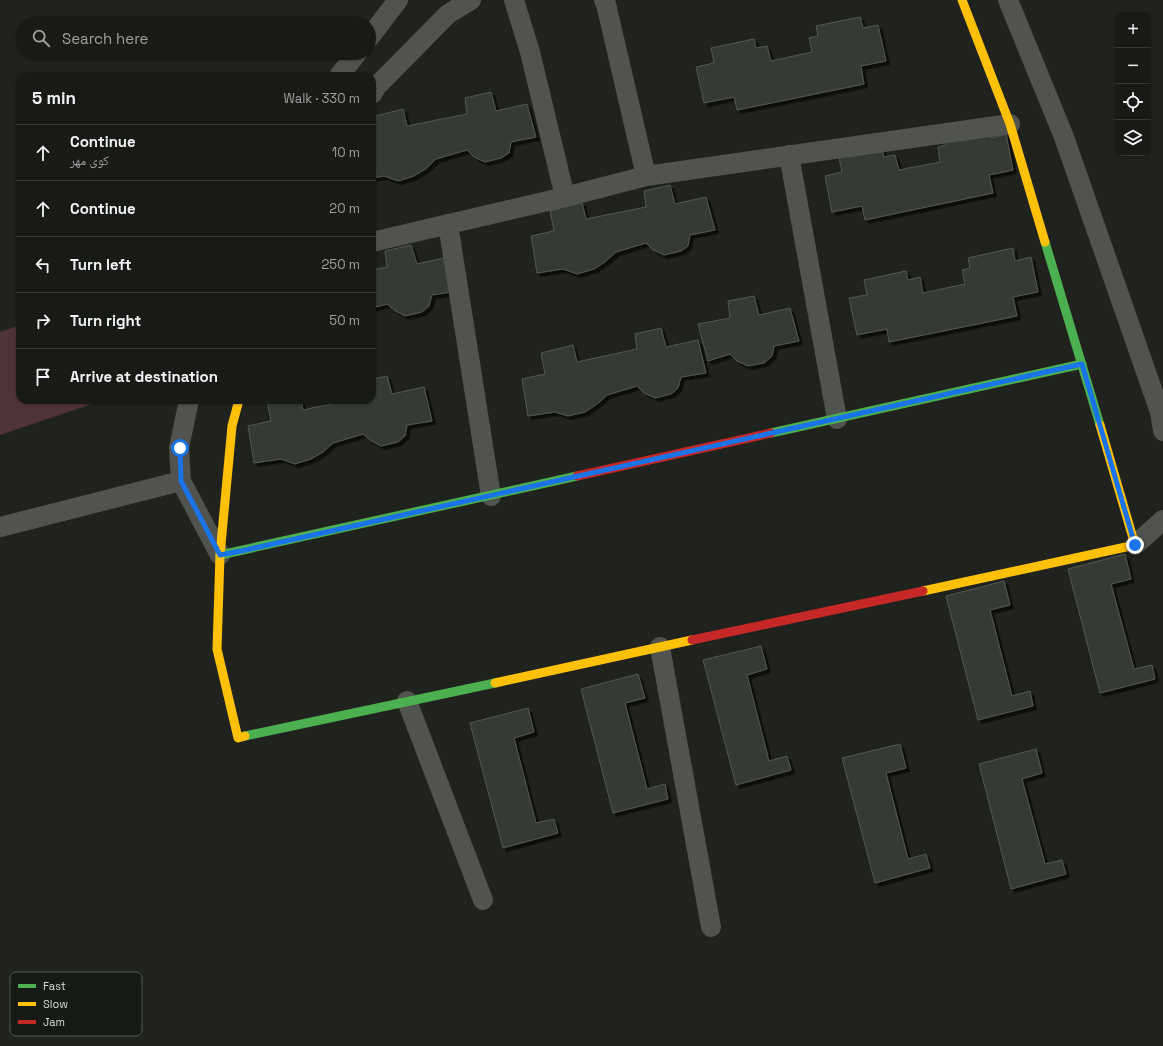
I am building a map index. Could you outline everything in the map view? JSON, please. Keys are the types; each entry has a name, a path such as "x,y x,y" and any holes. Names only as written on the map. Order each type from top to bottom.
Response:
{"street":[{"path":"376,29 398,0"},
{"path":"376,87 448,14 471,0"},
{"path":"514,0 530,52 564,197"},
{"path":"604,0 646,176"},
{"path":"962,0 1010,124 1135,545"},
{"path":"1008,0 1064,137 1160,412 1163,431"},
{"path":"342,72 352,60"},
{"path":"376,241 564,197 646,176 1010,124"},
{"path":"788,155 837,419"},
{"path":"448,224 491,496"},
{"path":"220,555 1082,364"},
{"path":"188,404 180,448 181,481 220,555"},
{"path":"238,404 232,426 220,555 217,648 238,738 1135,545 1163,520"},
{"path":"0,528 181,481"},
{"path":"660,647 711,927"},
{"path":"407,701 483,900"}],"shaded area":[{"path":"16,326 16,404 92,404 0,435 0,332"}],"building":[{"path":"860,17 863,28 878,25 886,61 861,66 864,84 737,110 734,97 704,103 696,67 714,63 711,48 754,39 756,48 767,46 771,61 812,52 809,38 818,36 816,26"},
{"path":"491,92 496,111 527,104 536,137 511,142 509,153 501,158 485,162 474,157 467,150 436,159 427,168 414,176 398,181 384,176 376,177 376,116 403,109 407,126 467,114 465,98"},
{"path":"988,126 991,138 1006,134 1013,170 989,175 993,193 865,220 862,206 832,212 825,176 842,172 839,157 882,148 884,157 895,155 899,170 940,162 938,147 946,145 944,135"},
{"path":"670,185 675,204 706,197 715,230 690,235 688,246 681,251 664,255 653,250 646,243 616,252 594,269 577,274 563,269 537,273 531,236 554,231 550,211 582,202 586,219 646,207 644,191"},
{"path":"411,245 417,264 448,257 457,291 432,295 429,306 422,312 405,316 387,304 376,307 376,269 387,267 385,251"},
{"path":"1013,248 1015,261 1031,257 1038,292 1013,297 1017,316 889,342 887,329 857,335 849,298 867,295 864,280 906,271 908,280 920,277 923,293 965,284 962,270 970,268 968,258"},
{"path":"754,296 759,315 790,308 799,341 774,346 772,356 764,363 748,366 737,361 730,354 708,361 698,324 730,318 728,301"},
{"path":"661,328 666,347 698,340 706,373 681,377 678,388 671,394 655,398 644,393 637,386 607,395 585,412 568,416 555,412 528,416 522,379 545,374 541,353 573,345 577,362 637,349 635,334"},
{"path":"387,376 392,394 424,387 432,421 407,425 405,436 398,442 381,446 363,434 333,443 323,452 311,459 295,464 281,459 254,463 248,426 271,421 268,404 302,404 303,410 331,404 376,404 376,378"},
{"path":"1125,554 1131,579 1111,584 1134,669 1152,665 1155,679 1100,693 1068,569"},
{"path":"1004,581 1010,605 990,610 1012,696 1030,691 1033,706 978,720 946,596"},
{"path":"761,646 767,669 747,675 769,761 787,756 791,770 736,785 703,660"},
{"path":"638,674 645,698 625,703 647,789 665,784 668,799 613,813 581,689"},
{"path":"528,708 534,732 514,738 536,823 554,819 558,833 503,848 470,723"},
{"path":"900,744 906,768 886,773 908,859 926,854 930,868 875,883 842,758"},
{"path":"1036,749 1042,773 1022,779 1045,864 1062,860 1066,874 1011,889 979,764"}],"traffic: fast":[{"path":"1045,242 1100,425"},
{"path":"771,433 1082,364"},
{"path":"220,555 577,476"},
{"path":"245,736 495,683"}],"traffic: slow":[{"path":"962,0 1010,124 1045,242"},
{"path":"238,404 232,426 220,555 217,649 238,738 245,736"},
{"path":"923,591 1135,545 1100,425"},
{"path":"495,683 692,640"}],"traffic: jam":[{"path":"577,476 771,433"},
{"path":"692,640 923,591"}],"route":[{"path":"180,448 181,481 220,555 1082,364 1135,545"}]}
